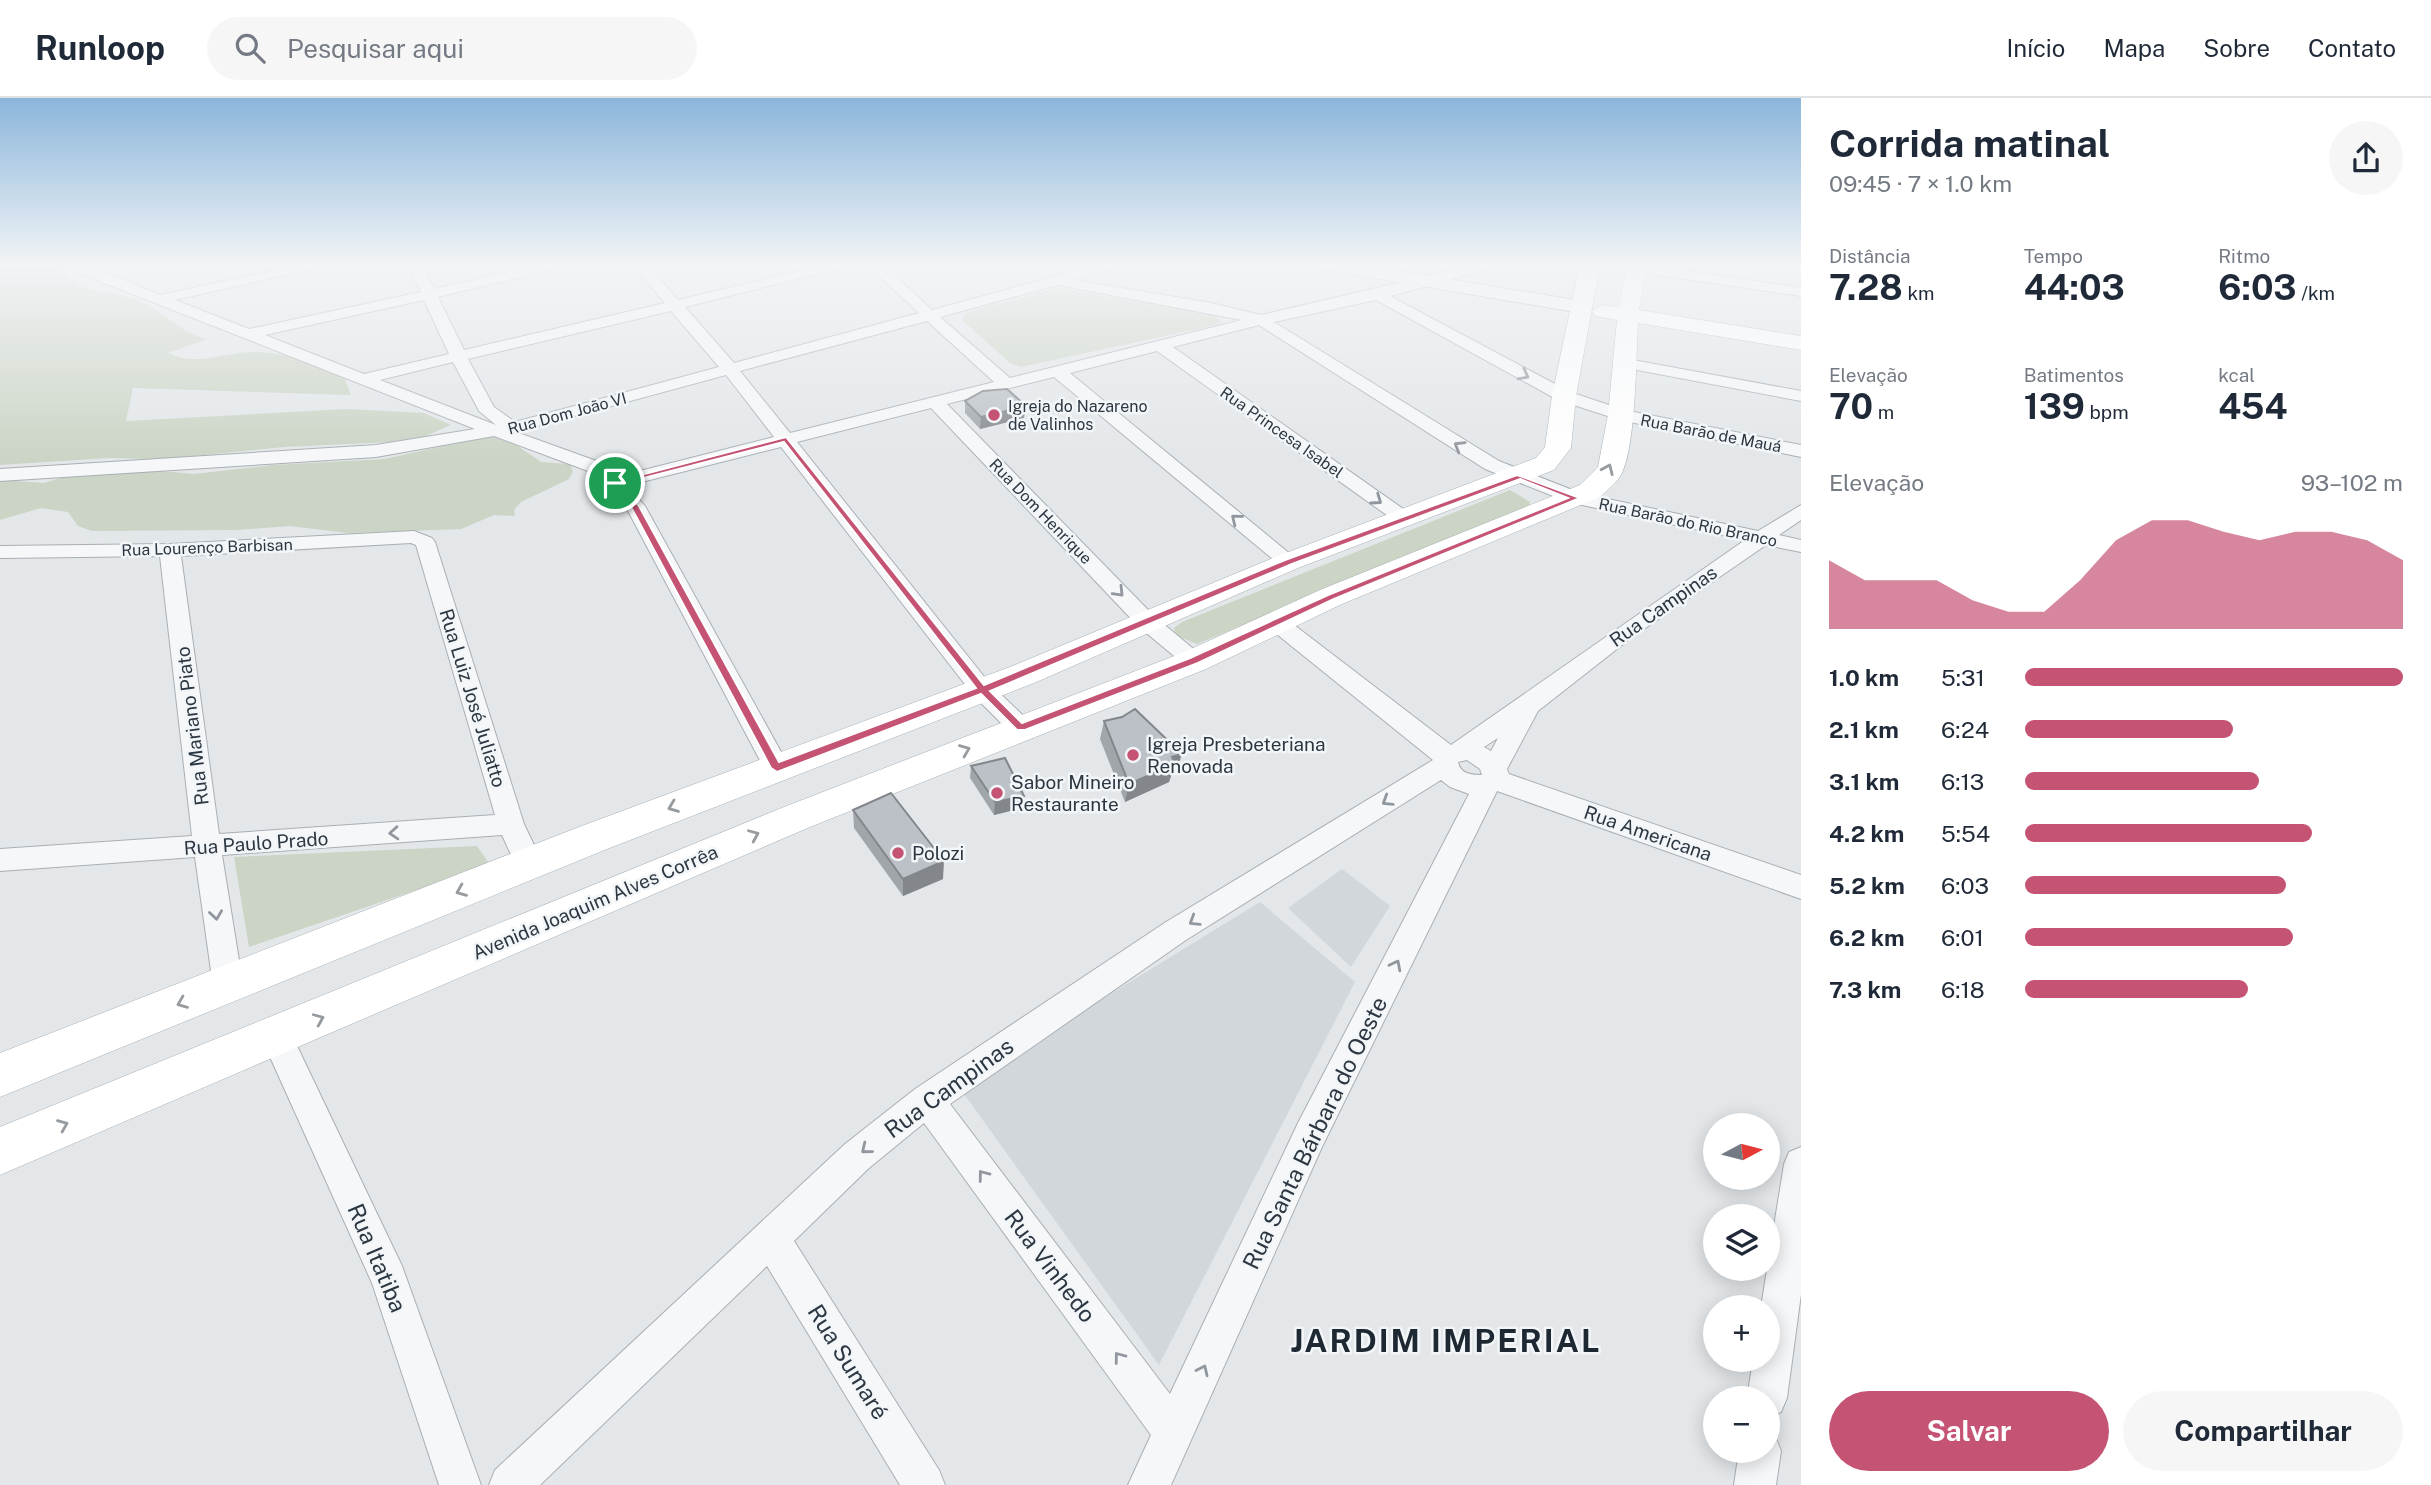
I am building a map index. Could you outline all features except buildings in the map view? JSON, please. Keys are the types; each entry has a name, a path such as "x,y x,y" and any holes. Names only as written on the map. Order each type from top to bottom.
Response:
{"main road":[{"path":"0,1075 529,864 982,690 1402,517 1520,476 1545,464 1558,448 1564,396 1577,329"},
{"name":"Avenida Joaquim Alves Corrêa","path":"0,1151 797,817 1194,661 1338,594 1590,491 1608,475 1620,415 1626,329"},
{"path":"1713,329 1801,343"}],"street":[{"path":"235,329 362,379 504,429 596,467 615,483 635,506 777,768"},
{"path":"248,334 272,329"},
{"path":"446,329 488,411 504,429"},
{"path":"362,379 572,329"},
{"path":"697,329 982,690 1021,728"},
{"name":"Rua Dom João VI","path":"0,475 376,451 504,429 881,329"},
{"path":"947,329 1007,385"},
{"path":"615,483 1229,329"},
{"name":"Rua Barão do Rio Branco","path":"1275,329 1458,446 1520,476 1575,498 1801,546"},
{"name":"Rua Barão de Mauá","path":"1440,329 1564,396 1620,415 1801,451"},
{"name":"Rua Princesa Isabel","path":"1162,347 1402,517"},
{"path":"1622,363 1801,396"},
{"path":"1059,373 1288,562"},
{"name":"Rua Dom Henrique","path":"935,402 1146,621"},
{"name":"Rua Campinas","path":"510,1485 772,1240 857,1156 927,1100 1167,938 1529,705 1623,633 1801,511"},
{"name":"Rua Lourenço Barbisan","path":"0,552 170,550 414,537"},
{"name":"Rua Luiz José Juliatto","path":"414,537 425,542 511,824 529,864"},
{"name":"Rua Mariano Piato","path":"170,550 206,847 228,985"},
{"path":"1146,621 1194,661"},
{"path":"1277,623 1451,757"},
{"name":"Rua Campinas","path":"1492,777 1529,705"},
{"name":"Rua Americana","path":"1451,757 1461,782 1478,786 1492,777 1801,887"},
{"name":"Rua Santa Bárbara do Oeste","path":"1149,1485 1311,1135 1492,777"},
{"name":"Rua Paulo Prado","path":"0,860 511,824"},
{"name":"Rua Itatiba","path":"277,1037 389,1279 460,1485"},
{"name":"Rua Vinhedo","path":"927,1100 1174,1432"},
{"path":"1770,1386 1801,1164"},
{"name":"Rua Sumaré","path":"772,1240 924,1485"},
{"path":"1755,1485 1758,1463"}],"shaded area":[{"path":"1342,869 1390,906 1351,967 1288,908"},
{"path":"1260,902 1355,982 1159,1365 959,1087"}],"green space":[{"path":"0,329 183,329 207,339 168,353 189,359 255,352 278,354 313,364 345,379 351,395 133,388 126,421 345,409 424,413 451,425 414,441 284,447 164,459 109,458 0,465"},
{"path":"972,329 1199,329 1021,367 1010,363"},
{"path":"487,436 509,440 541,462 570,464 573,472 569,479 521,502 514,510 515,516 494,515 461,529 348,533 290,526 236,530 92,531 78,526 68,512 41,508 0,520 0,480 44,483 89,469 127,468 194,474 273,465 385,459"},
{"path":"1510,490 1530,502 1529,506 1197,644 1175,635 1174,628 1182,622"},
{"path":"477,846 490,865 249,947 234,857"}],"place":[{"name":"Igreja do Nazareno de Valinhos","path":"994,415"},
{"name":"Igreja Presbeteriana Renovada","path":"1133,755"},
{"name":"Sabor Mineiro Restaurante","path":"997,793"},
{"name":"Polozi","path":"898,853"}],"district":[{"name":"JARDIM IMPERIAL","path":"1446,1341"}],"route":[{"path":"615,483 635,506 777,768 982,690 1021,675 1288,562 1402,517 1520,476 1575,498 1331,597 1194,661 1021,728 982,690 786,439 615,483"}]}
